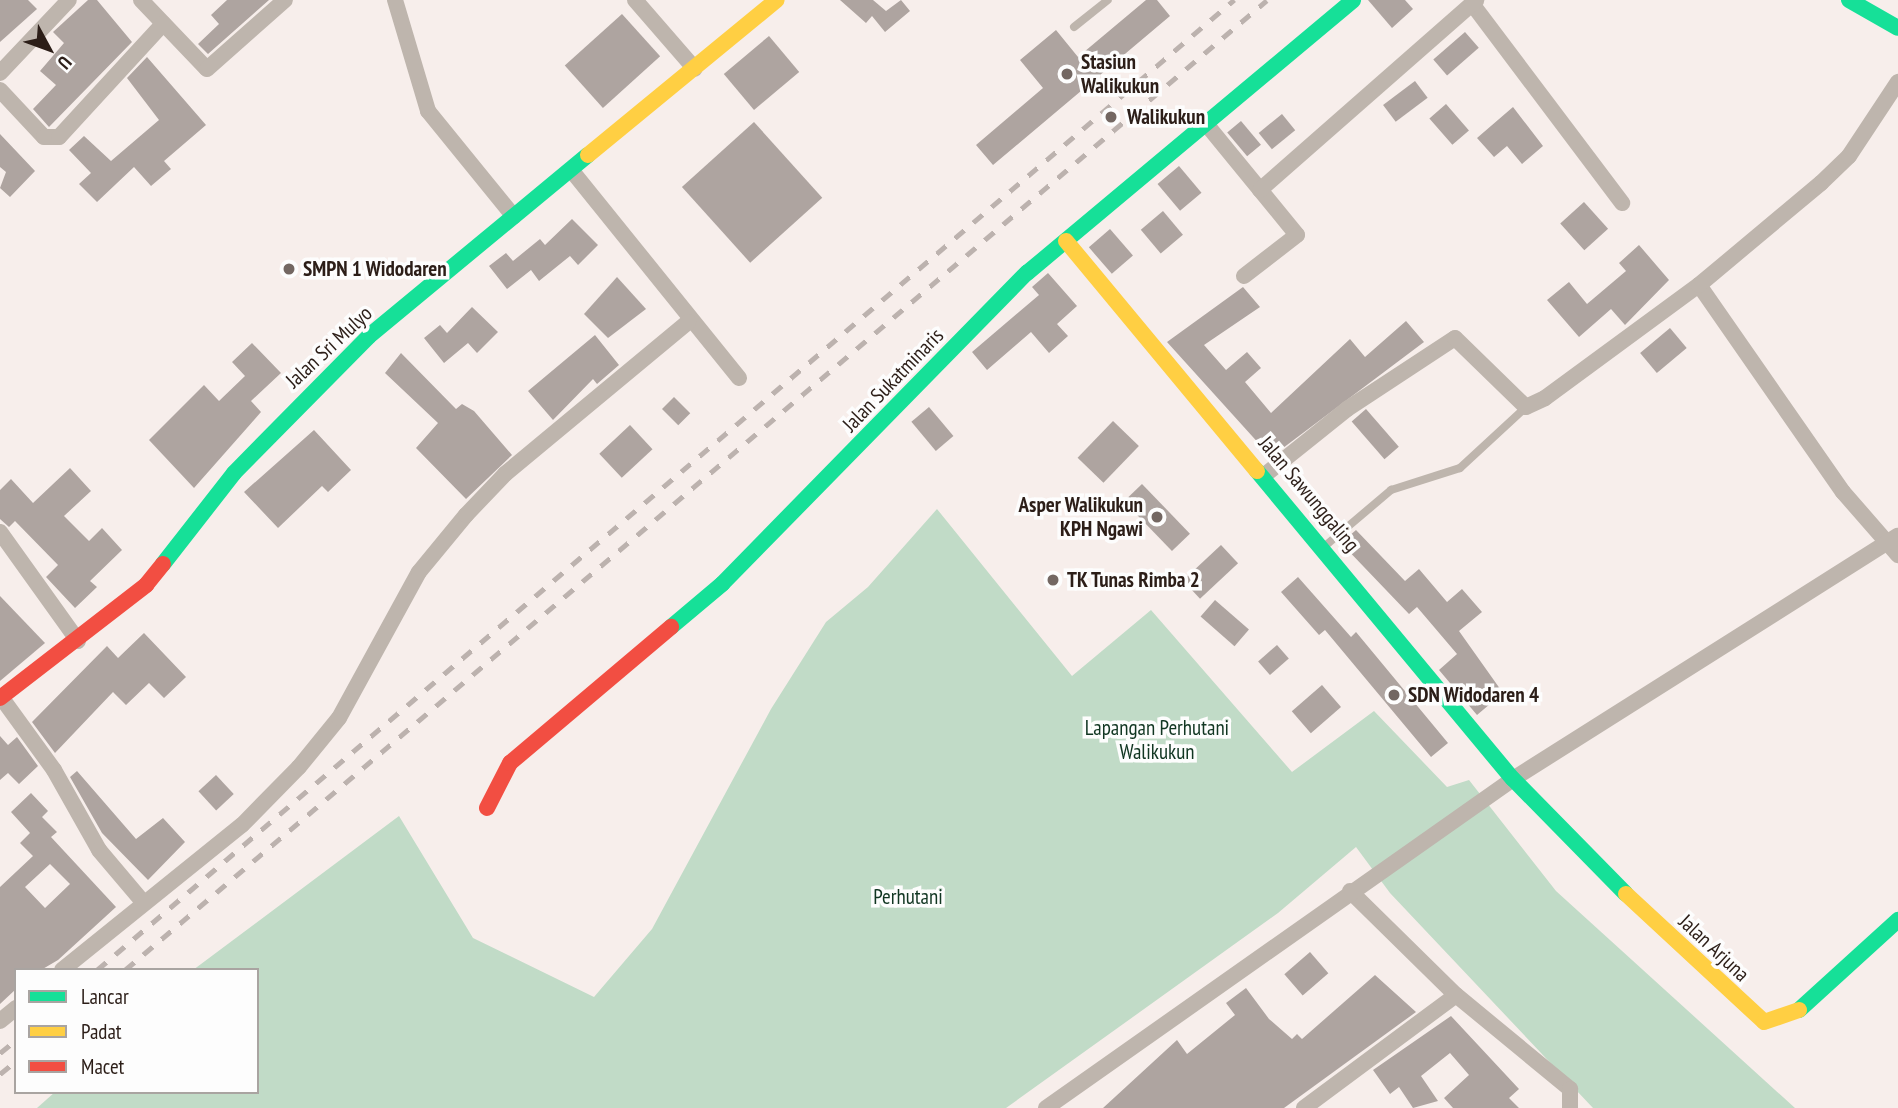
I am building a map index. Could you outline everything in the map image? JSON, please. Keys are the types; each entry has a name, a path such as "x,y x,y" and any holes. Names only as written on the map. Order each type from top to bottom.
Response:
{"street":[{"path":"0,74 69,0"},
{"path":"141,0 207,69 285,0"},
{"path":"395,0 428,111 514,217"},
{"path":"635,0 695,69"},
{"name":"Jalan Sri Mulyo","path":"0,697 78,641 146,584 234,473 339,365 777,0"},
{"name":"Jalan Sukatminaris","path":"487,808 510,763 722,584 912,397 980,317 1066,241 1353,0"},
{"path":"1849,0 1898,29"},
{"path":"1260,190 1475,2 1622,203"},
{"path":"0,90 44,137 59,138 163,24"},
{"path":"1266,474 1347,409 1455,338 1527,407 1699,285 1849,156 1898,82"},
{"path":"1207,125 1297,235 1244,276"},
{"path":"572,171 688,322 738,379"},
{"name":"Jalan Sawunggaling","path":"1066,241 1266,474 1513,779"},
{"path":"1046,1108 1350,891 1513,779 1895,545 1739,349 1699,285"},
{"path":"64,968 242,825 321,744 387,621 466,515 505,474 688,322"},
{"path":"0,532 78,641"},
{"path":"0,697 54,770 99,850 144,902"},
{"name":"Jalan Arjuna","path":"1513,779 1588,859 1764,1022 1790,1018 1898,920"},
{"path":"1350,891 1456,995 1570,1089 1570,1108"},
{"path":"1304,1108 1456,995"},
{"path":"0,1021 14,1010"}],"lane":[{"path":"1074,27 1108,0"},
{"path":"1325,546 1391,490 1460,468 1527,407"}],"green space":[{"name":"Perhutani","path":"937,509 1072,676 1151,610 1292,772 1374,711 1447,787 1469,780 1556,891 1795,1108 1593,1108 1390,893 1356,847 1278,913 1006,1108 37,1108 53,1094 259,1094 259,968 196,968 399,816 473,938 594,997 652,929 771,709 826,622 868,587"}],"building":[{"path":"0,0 28,0 37,9 0,42"},
{"path":"88,0 97,0 132,42 49,127 33,109 56,85 40,71 64,43 53,32"},
{"path":"227,0 269,0 208,54 198,44 219,24 211,15"},
{"path":"840,0 873,0 886,11 901,0 910,11 885,32 872,16 866,23"},
{"name":"Stasiun Walikukun","path":"1146,0 1157,0 1170,16 993,165 976,145 1043,88 1020,60 1056,30 1078,57"},
{"path":"1368,0 1405,0 1413,9 1392,28"},
{"path":"622,14 660,56 603,108 565,66"},
{"path":"1465,32 1479,48 1447,75 1433,60"},
{"path":"769,36 799,72 754,110 724,74"},
{"path":"147,57 206,125 164,161 171,169 151,186 134,167 97,202 79,184 91,173 69,150 84,136 111,161 159,120 127,78"},
{"path":"1415,81 1428,98 1396,122 1383,105"},
{"path":"1446,104 1469,130 1452,145 1429,118"},
{"path":"1513,107 1543,146 1522,164 1507,146 1494,157 1477,138"},
{"path":"1282,114 1295,130 1272,149 1259,133"},
{"path":"1241,121 1261,145 1247,156 1227,133"},
{"path":"754,122 822,198 750,263 682,187"},
{"path":"0,134 35,171 10,197 0,188 6,172 0,167"},
{"path":"1179,166 1201,193 1180,211 1158,184"},
{"path":"1584,202 1608,229 1584,250 1560,223"},
{"path":"1163,211 1183,235 1161,253 1141,230"},
{"path":"572,219 598,245 578,265 570,256 539,281 531,270 507,289 489,266 506,253 513,261 540,239 545,245"},
{"path":"1110,229 1133,255 1112,274 1089,247"},
{"path":"1639,245 1669,280 1625,325 1611,309 1579,337 1547,300 1569,282 1587,304 1626,271 1619,263"},
{"path":"1048,273 1077,306 1057,324 1068,336 1049,353 1031,332 987,370 972,352 1039,295 1032,287"},
{"path":"617,277 646,309 608,338 584,314"},
{"path":"1243,287 1260,307 1204,345 1226,370 1247,352 1261,368 1245,382 1271,413 1350,339 1365,357 1406,321 1424,342 1271,457 1167,342"},
{"path":"472,307 498,332 477,353 468,343 444,363 424,338 440,325 447,333"},
{"path":"1670,328 1687,348 1657,373 1640,353"},
{"path":"595,335 619,365 597,384 593,379 553,420 528,391"},
{"path":"252,343 281,373 251,401 261,412 194,488 149,440 204,385 219,401 245,376 232,362"},
{"path":"401,353 456,409 462,404 474,411 512,455 466,499 416,448 438,423 385,373"},
{"path":"674,397 690,413 678,425 662,409"},
{"path":"929,407 953,436 936,451 911,422"},
{"path":"1366,409 1399,447 1384,459 1352,421"},
{"path":"1113,421 1139,446 1103,483 1078,458"},
{"path":"630,425 653,449 622,478 599,454"},
{"path":"314,430 351,470 328,492 322,486 278,528 244,492"},
{"path":"70,468 91,491 64,516 89,541 102,528 122,550 90,581 97,587 75,608 46,577 58,565 15,521 9,527 0,519 0,490 11,479 33,503"},
{"name":"Asper Walikukun KPH Ngawi","path":"1142,484 1190,534 1172,551 1124,501"},
{"path":"1356,530 1405,581 1419,569 1447,602 1462,589 1482,612 1459,631 1503,693 1477,715 1439,670 1457,654 1417,607 1409,614 1341,543"},
{"path":"1221,545 1238,563 1200,599 1183,580"},
{"name":"SDN Widodaren 4","path":"1298,577 1351,637 1356,632 1448,743 1431,757 1325,630 1319,635 1281,592"},
{"path":"0,596 45,643 0,681"},
{"path":"1215,600 1249,630 1235,646 1201,617"},
{"path":"144,633 186,677 164,698 149,683 126,705 113,692 55,753 32,722 107,646 118,658"},
{"path":"1277,645 1289,659 1270,675 1258,661"},
{"path":"1322,685 1341,707 1311,733 1292,711"},
{"path":"0,736 8,745 17,737 38,766 19,784 8,773 0,780"},
{"path":"77,771 136,839 163,818 185,842 148,880 102,833 70,777"},
{"path":"216,775 234,794 216,810 198,791"},
{"path":"31,793 48,811 42,817 57,832 51,837 116,907 58,960 44,968 14,968 14,991 0,1004 0,887 33,856 20,843 30,833 11,812","holes":["50,864 70,884 45,908 25,887"]},
{"path":"1310,952 1328,973 1303,995 1284,974"},
{"path":"1375,975 1416,1012 1284,1108 1103,1108 1177,1040 1187,1054 1235,1015 1226,1003 1246,988 1269,1019 1292,1039 1297,1034 1302,1039"},
{"path":"1451,1016 1519,1089 1509,1098 1519,1108 1453,1108 1444,1098 1469,1075 1450,1053 1421,1076 1438,1101 1413,1108 1399,1087 1390,1094 1373,1070"}],"railway":[{"path":"99,968 1234,0"},
{"path":"127,968 1267,0"},
{"path":"0,1053 14,1042"},
{"path":"0,1074 14,1063"}],"traffic: fast":[{"path":"671,627 722,584 1027,273 1353,0"},
{"path":"1849,0 1898,28"},
{"path":"163,564 234,473 369,336 588,155"},
{"path":"1257,471 1513,779 1626,894"},
{"path":"1799,1010 1898,920"}],"traffic: slow":[{"path":"588,155 777,0"},
{"path":"1066,241 1257,471"},
{"path":"1626,894 1764,1022 1799,1010"}],"traffic: jam":[{"path":"0,698 146,585 163,564"},
{"path":"487,808 510,763 671,627"}],"place":[{"name":"Stasiun Walikukun","path":"1067,74"},
{"name":"Walikukun","path":"1111,117"},
{"name":"SMPN 1 Widodaren","path":"289,269"},
{"name":"Asper Walikukun KPH Ngawi","path":"1157,517"},
{"name":"TK Tunas Rimba 2","path":"1053,580"},
{"name":"SDN Widodaren 4","path":"1394,695"}],"park label":[{"name":"Lapangan Perhutani Walikukun","path":"1157,740"}]}
